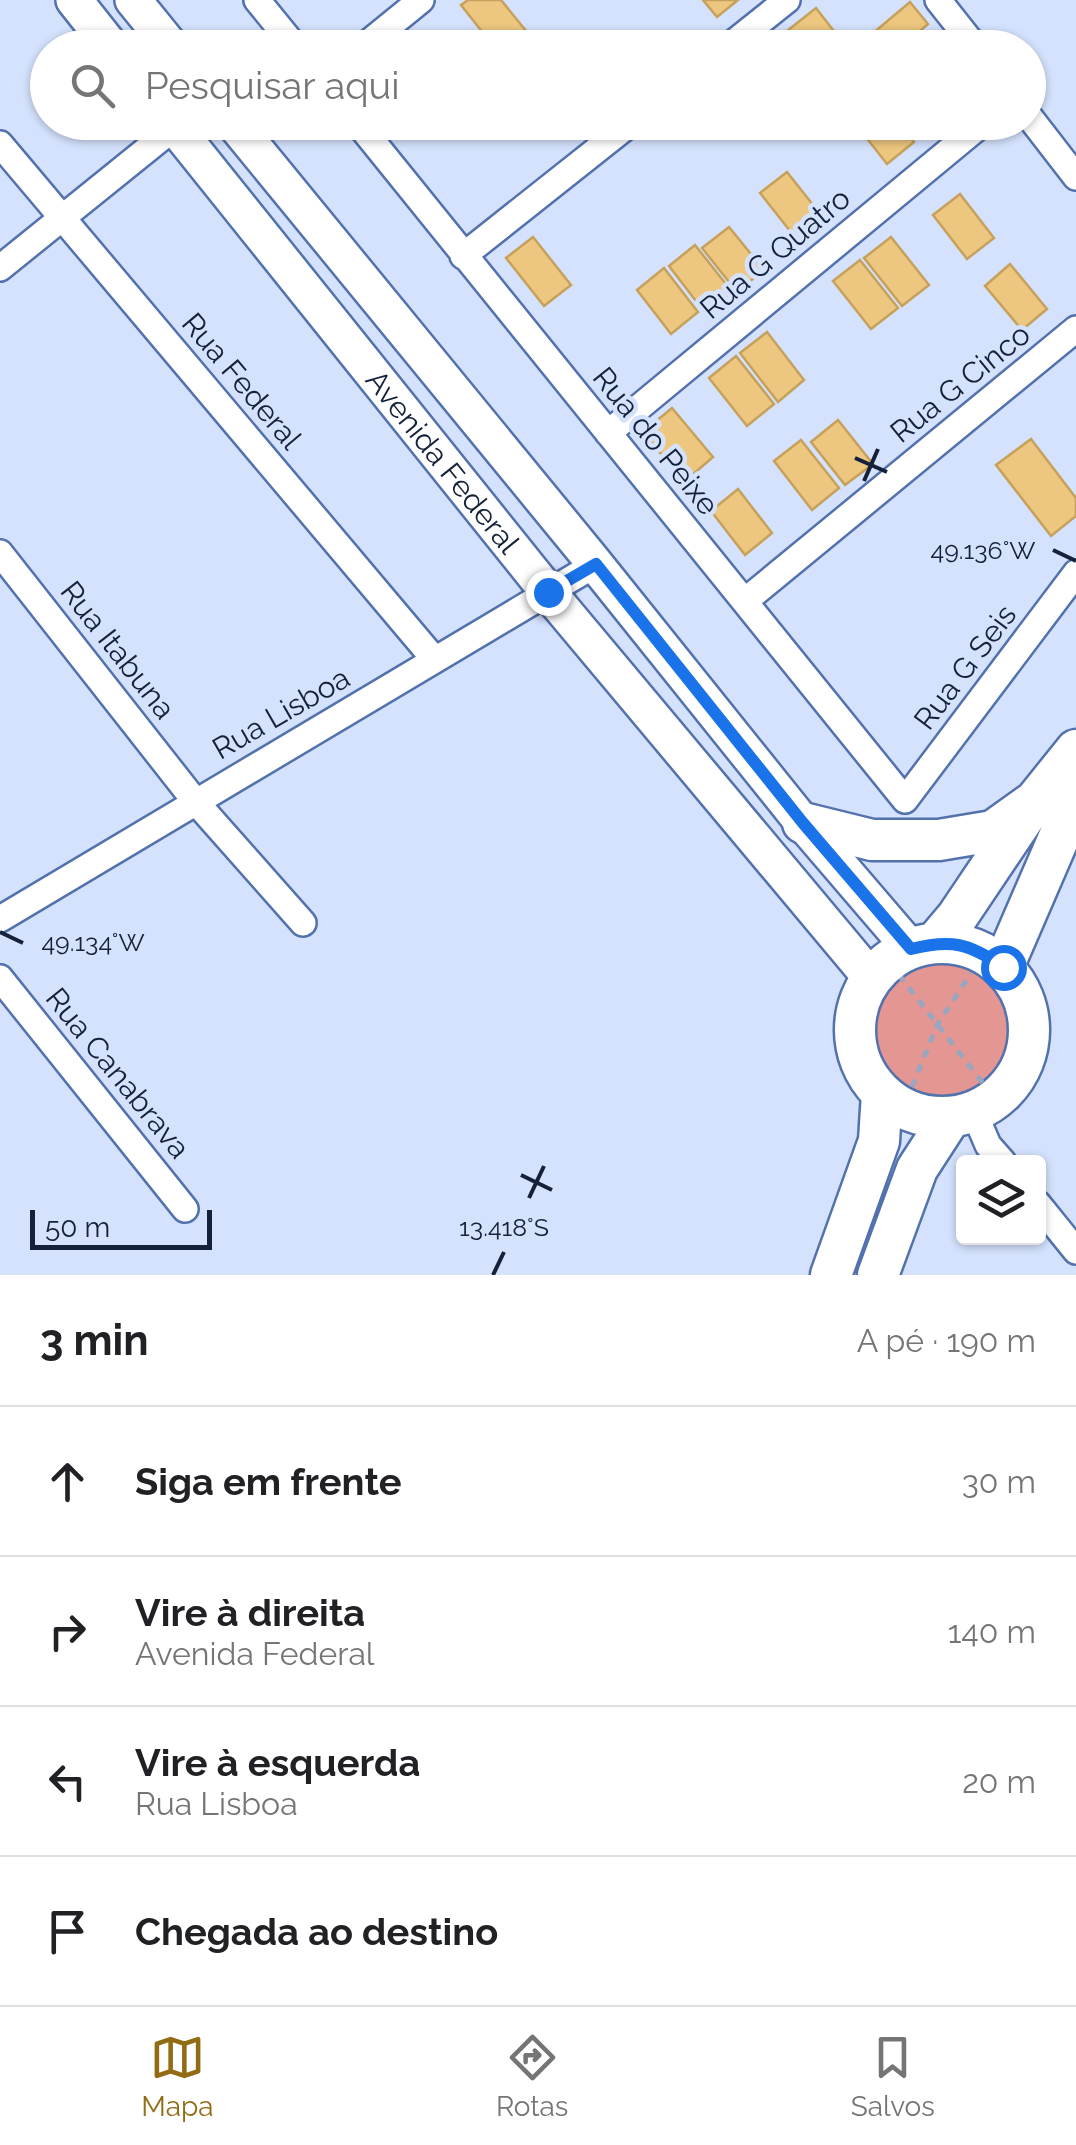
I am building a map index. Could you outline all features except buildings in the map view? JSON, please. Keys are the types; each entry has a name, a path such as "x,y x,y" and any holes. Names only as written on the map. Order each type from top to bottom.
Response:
{"main road":[{"path":"74,0 98,30"},
{"path":"132,0 157,30"},
{"name":"Avenida Federal","path":"189,140 548,592 903,960"},
{"name":"Avenida Federal","path":"249,140 803,823 903,960"},
{"path":"903,960 960,944 983,952 991,964 1018,986 1028,1010 1030,1035 1025,1059 1013,1082 996,1100 925,1116 902,1108 894,1096 867,1074 856,1038 860,1002 903,960 957,917 1035,801 1076,750"},
{"path":"991,964 1076,798"},
{"path":"803,823 872,840 939,840 993,831 1035,801"},
{"path":"830,1275 894,1096"},
{"path":"878,1275 917,1169 971,1107"}],"street":[{"path":"258,0 282,30"},
{"path":"384,30 421,0"},
{"path":"750,30 787,0"},
{"path":"938,0 962,30"},
{"path":"1046,138 1076,177"},
{"path":"0,268 157,140"},
{"name":"Rua do Peixe","path":"371,140 905,800"},
{"path":"464,256 609,140"},
{"name":"Rua G Quatro","path":"608,433 962,140"},
{"name":"Rua Federal","path":"0,144 436,660"},
{"name":"Rua G Cinco","path":"746,601 1076,329"},
{"name":"Rua Itabuna","path":"0,552 195,801 303,923"},
{"name":"Rua Lisboa","path":"0,919 596,564"},
{"name":"Rua G Seis","path":"905,800 1076,574"},
{"name":"Rua Canabrava","path":"0,978 185,1209"},
{"path":"971,1107 997,1155"},
{"path":"1046,1214 1076,1251"}],"path":[{"path":"903,960 937,1026 971,1107"},
{"path":"894,1096 937,1026 991,964"}],"shaded area":[{"path":"942,954 971,959 996,976 1013,1001 1018,1030 1013,1059 996,1084 971,1101 942,1106 913,1101 888,1084 871,1059 866,1030 871,1001 888,976 913,959"}],"route":[{"path":"548,592 596,564 803,823 911,949 935,943 960,944 983,952 1003,967"}]}
